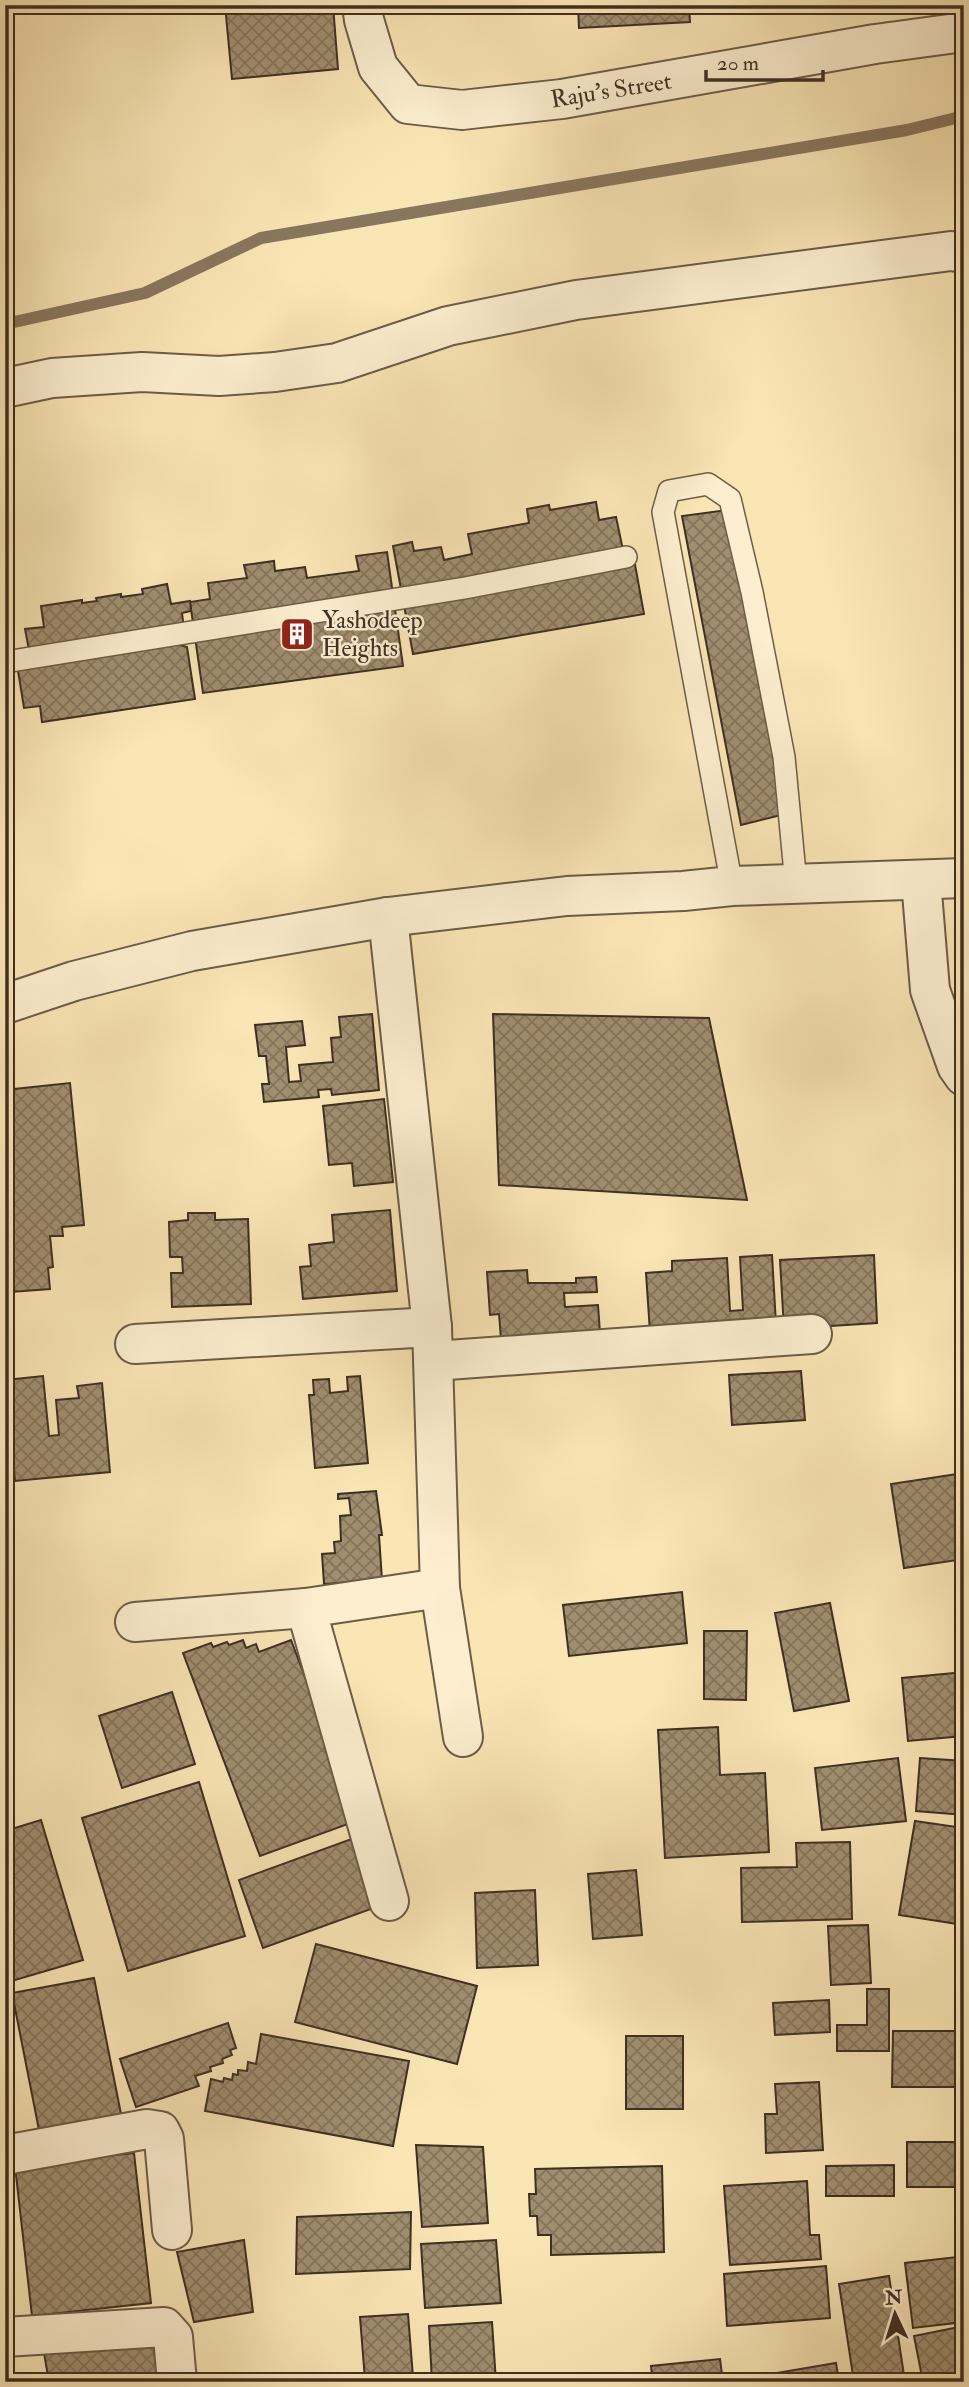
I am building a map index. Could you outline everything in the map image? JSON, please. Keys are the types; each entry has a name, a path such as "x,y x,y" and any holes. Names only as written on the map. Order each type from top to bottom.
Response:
{"street":[{"name":"Raju's Street","path":"362,5 363,20 378,66 408,104 462,110 562,100 875,44 964,32"},
{"path":"5,388 52,378 142,372 219,376 275,372 337,363 448,326 576,300 951,251 964,253"},
{"path":"5,1004 74,981 192,951 388,917 567,896 732,886 964,878"},
{"path":"922,880 930,990 957,1066 964,1076"},
{"path":"388,917 433,1344 440,1588 463,1737"},
{"path":"135,1344 433,1344 811,1334"},
{"path":"135,1622 306,1608 440,1588"},
{"path":"306,1608 389,1901"},
{"path":"5,2155 147,2129 160,2131 164,2139 172,2230"},
{"path":"5,2337 164,2327 173,2337 177,2382"}],"lane":[{"path":"732,886 663,512 669,491 708,484 730,499 752,592 784,758 796,884"},
{"path":"5,662 465,588 626,557"}],"building":[{"path":"225,5 261,5 261,8 333,5 338,69 232,79"},
{"path":"578,5 689,5 690,22 579,28"},
{"path":"596,502 599,520 616,517 623,550 634,559 644,614 413,654 393,546 412,542 414,551 441,547 444,560 472,554 468,534 529,523 527,509 549,505 550,510"},
{"path":"727,510 785,814 741,825 682,516"},
{"name":"Yashodeep Heights","path":"387,552 403,666 203,693 190,602 210,599 208,583 247,578 244,565 274,561 275,571 305,567 307,578 359,571 356,556"},
{"path":"167,584 171,604 190,601 191,611 182,613 185,637 173,643 187,647 195,699 42,722 40,706 24,708 15,652 29,650 25,629 44,627 41,606 82,600 82,603 97,601 96,598 121,594 121,597 143,594 142,589"},
{"path":"372,1014 379,1090 332,1095 331,1089 318,1090 319,1097 264,1102 262,1084 269,1084 266,1056 259,1056 255,1025 302,1021 305,1045 286,1047 289,1082 301,1081 299,1065 333,1062 331,1038 341,1037 339,1017"},
{"path":"493,1014 709,1018 747,1200 499,1185"},
{"path":"70,1083 84,1225 62,1227 63,1236 50,1236 53,1267 48,1268 50,1289 11,1292 5,1230 5,1090"},
{"path":"384,1099 393,1182 354,1186 352,1163 329,1165 323,1106"},
{"path":"390,1210 397,1291 303,1299 300,1267 311,1266 309,1245 334,1242 332,1215"},
{"path":"188,1213 215,1213 215,1220 248,1219 251,1304 172,1307 171,1273 183,1273 182,1257 170,1257 169,1222 188,1220"},
{"path":"772,1255 776,1324 650,1332 646,1273 672,1271 672,1261 727,1258 730,1311 743,1310 740,1257"},
{"path":"874,1255 877,1323 784,1329 780,1260"},
{"path":"527,1270 528,1283 576,1283 576,1278 596,1277 597,1292 564,1293 565,1307 598,1305 600,1333 501,1339 499,1314 490,1315 487,1272"},
{"path":"801,1371 805,1420 732,1425 729,1375"},
{"path":"43,1376 49,1436 59,1435 56,1400 79,1398 77,1386 102,1383 110,1472 15,1481 6,1380"},
{"path":"360,1376 368,1463 315,1468 309,1395 314,1395 313,1380 329,1379 330,1393 348,1391 347,1377"},
{"path":"964,1473 964,1559 904,1568 891,1484"},
{"path":"376,1491 382,1535 379,1535 382,1580 324,1584 322,1554 335,1553 334,1542 341,1541 340,1516 351,1515 349,1498 338,1499 338,1494"},
{"path":"682,1592 687,1643 569,1656 563,1605"},
{"path":"830,1603 849,1701 794,1711 775,1613"},
{"path":"704,1631 747,1631 746,1700 704,1699"},
{"path":"243,1640 246,1648 256,1644 259,1652 291,1640 359,1820 260,1856 183,1653 211,1643 213,1647"},
{"path":"964,1672 964,1736 908,1741 902,1678"},
{"path":"172,1692 195,1764 122,1788 99,1716"},
{"path":"718,1727 720,1775 765,1773 769,1852 665,1858 658,1730"},
{"path":"898,1758 906,1821 822,1830 815,1768"},
{"path":"920,1758 964,1761 964,1815 916,1811"},
{"path":"199,1782 245,1936 128,1971 82,1818"},
{"path":"41,1820 83,1960 5,1983 5,1831"},
{"path":"915,1821 964,1828 964,1925 899,1915"},
{"path":"357,1837 382,1905 263,1948 239,1880"},
{"path":"850,1842 852,1919 742,1922 741,1868 797,1867 796,1843"},
{"path":"636,1870 642,1935 593,1939 588,1874"},
{"path":"535,1890 538,1965 477,1968 475,1893"},
{"path":"868,1925 871,1983 831,1985 828,1926"},
{"path":"316,1944 477,1986 457,2064 295,2022"},
{"path":"94,1978 121,2114 39,2130 12,1993"},
{"path":"867,1989 889,1989 889,2051 837,2051 837,2025 867,2025"},
{"path":"829,2000 830,2032 775,2035 773,2003"},
{"path":"228,2023 236,2048 230,2050 232,2055 222,2059 223,2063 210,2067 211,2071 195,2076 199,2086 136,2107 120,2059"},
{"path":"893,2031 959,2031 959,2087 892,2087"},
{"path":"261,2034 409,2061 393,2146 205,2111 211,2079 223,2082 224,2078 232,2080 233,2074 238,2075 238,2070 247,2071 248,2062 256,2064"},
{"path":"626,2036 683,2036 683,2109 626,2109"},
{"path":"819,2082 823,2150 766,2153 765,2114 777,2114 775,2084"},
{"path":"907,2142 961,2142 961,2187 907,2187"},
{"path":"416,2145 483,2147 488,2223 422,2227"},
{"path":"134,2153 151,2303 32,2316 15,2166"},
{"path":"894,2165 894,2196 826,2196 826,2166"},
{"path":"662,2166 664,2252 551,2255 551,2235 538,2235 537,2216 530,2216 529,2194 536,2194 535,2169"},
{"path":"807,2181 810,2235 819,2235 821,2259 730,2265 724,2186"},
{"path":"411,2212 410,2269 296,2274 297,2217"},
{"path":"244,2240 253,2312 194,2322 177,2252"},
{"path":"496,2240 501,2303 425,2308 421,2244"},
{"path":"957,2257 964,2322 913,2328 905,2263"},
{"path":"826,2266 830,2318 727,2326 724,2274"},
{"path":"889,2276 905,2382 854,2382 839,2284"},
{"path":"408,2314 413,2377 365,2380 360,2317"},
{"path":"492,2322 496,2382 432,2382 429,2326"},
{"path":"964,2326 964,2379 923,2382 914,2336"},
{"path":"153,2342 158,2382 49,2382 44,2353"},
{"path":"720,2359 723,2382 630,2382 629,2378 652,2375 651,2366"},
{"path":"836,2363 839,2382 729,2381"}],"waterway":[{"path":"5,324 145,293 261,238 907,130 964,116"}],"place":[{"name":"Yashodeep Heights","path":"297,634"}]}
